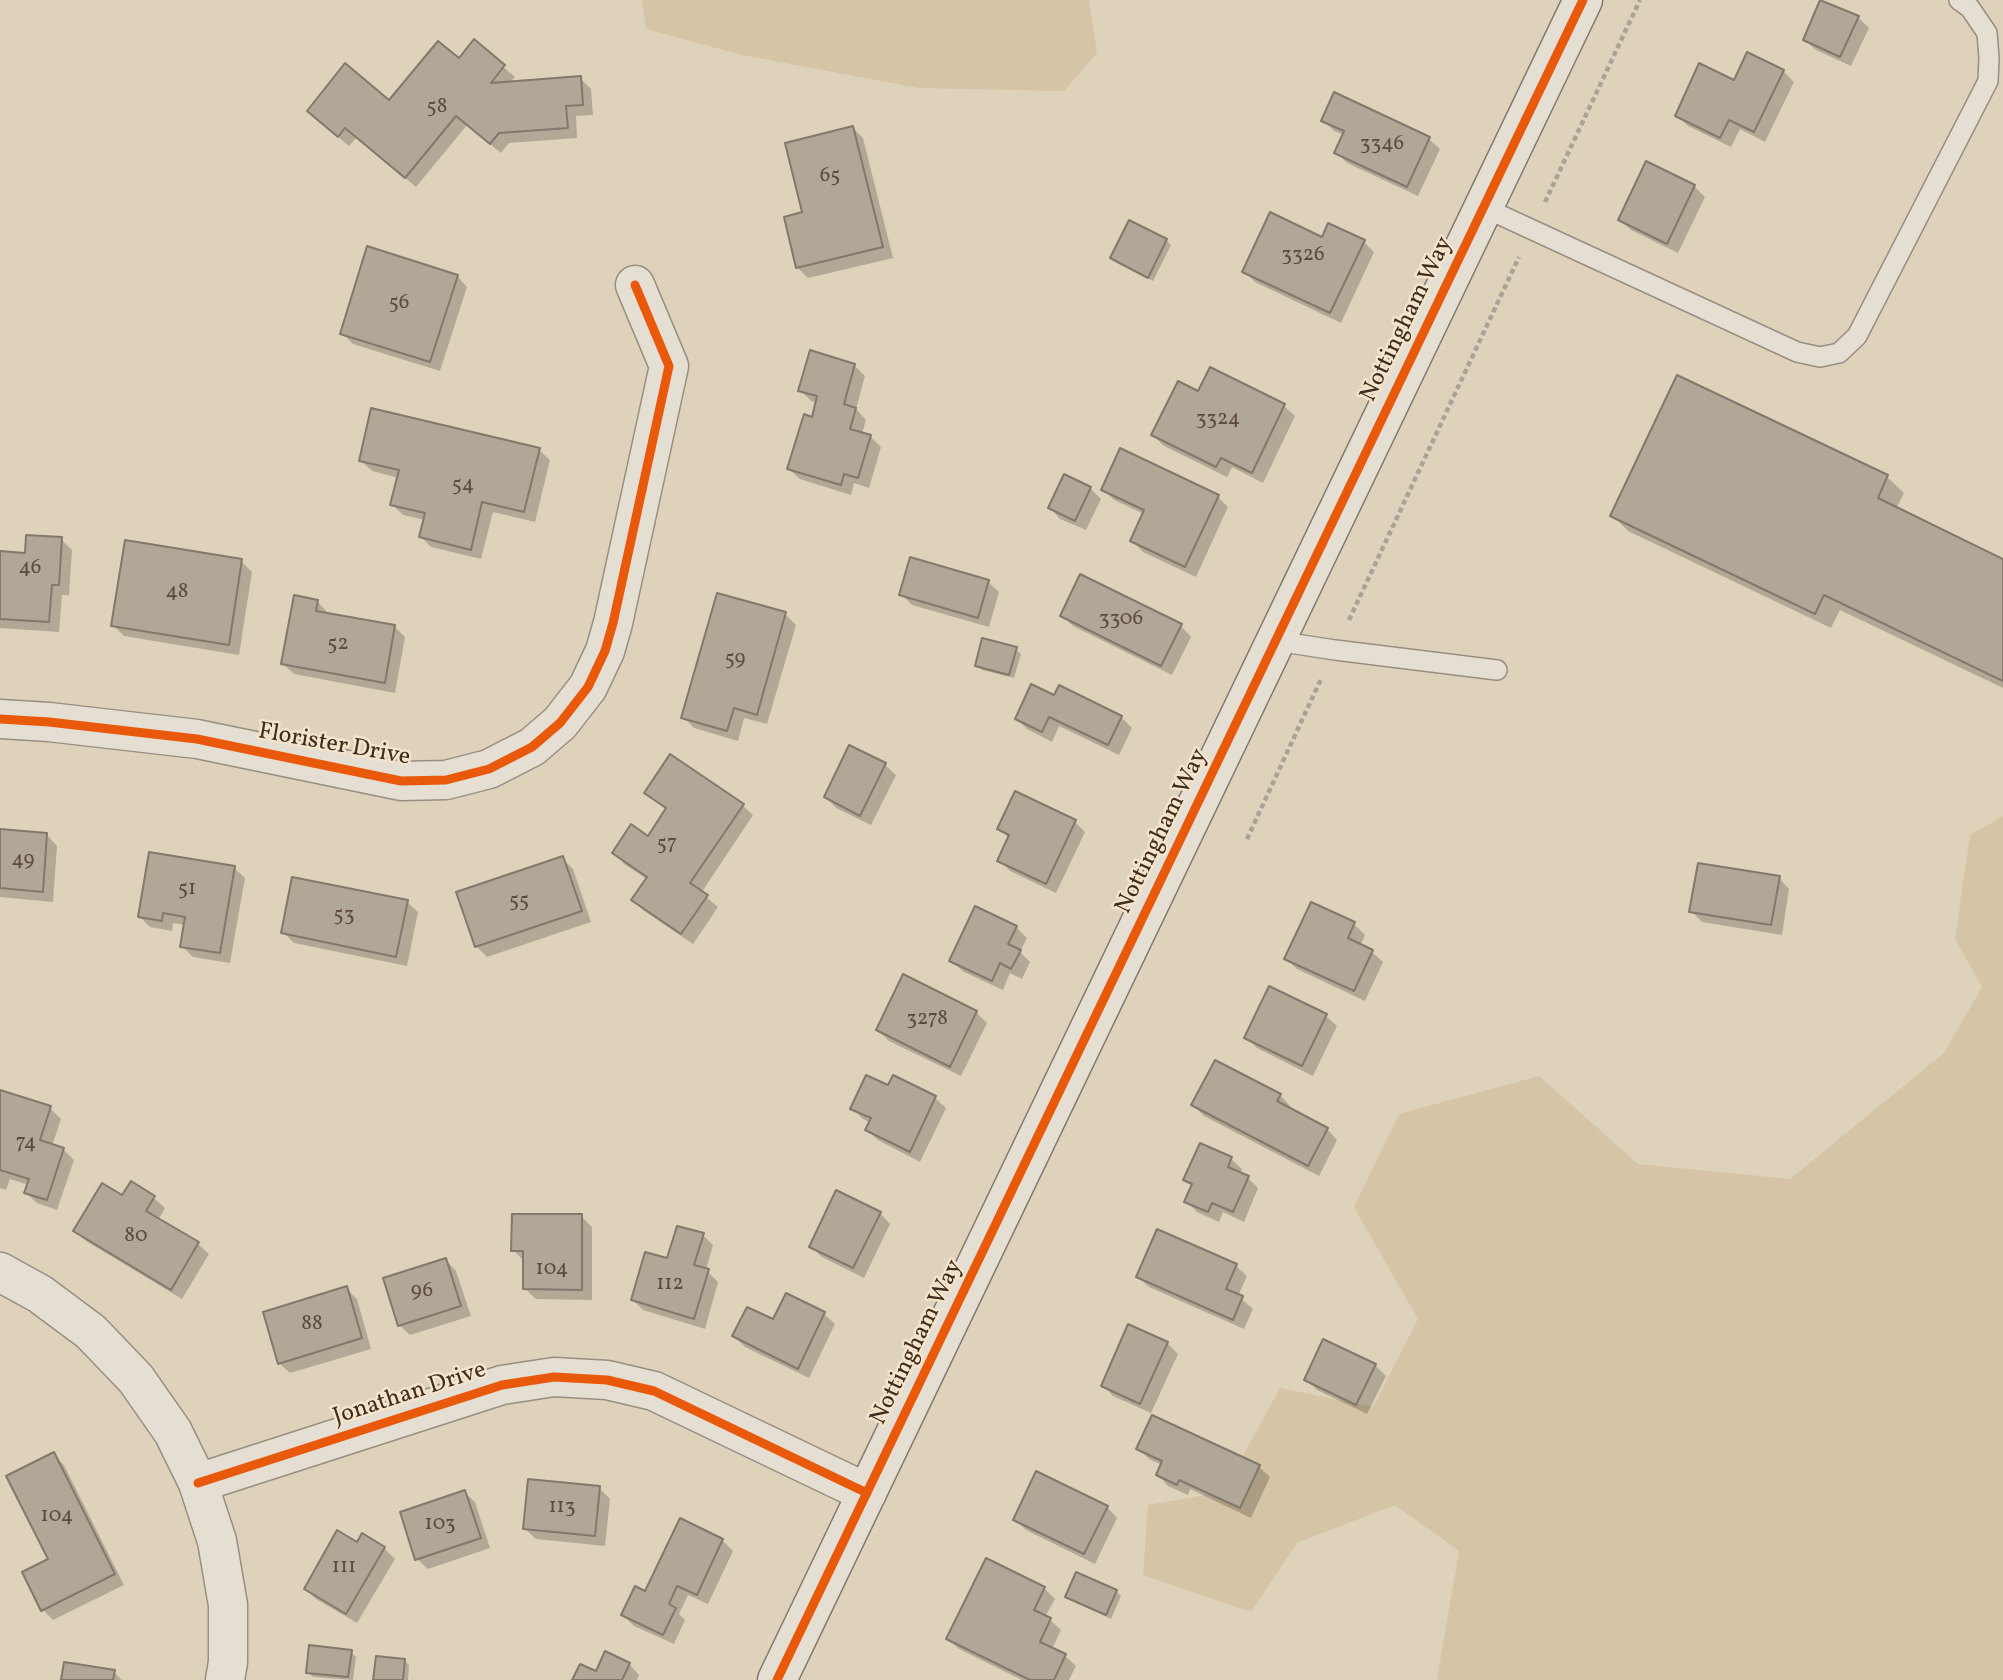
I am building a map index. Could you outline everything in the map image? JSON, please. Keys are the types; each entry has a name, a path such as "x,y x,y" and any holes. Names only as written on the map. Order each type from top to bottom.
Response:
{"street":[{"name":"Nottingham Way","path":"777,1680 1583,0"},
{"name":"Florister Drive","path":"0,719 197,739 401,781 446,780 489,769 532,747 560,723 588,687 605,651 613,623 669,366 635,285"},
{"path":"0,1272 40,1294 91,1332 136,1379 173,1432 198,1483 217,1541 228,1605 228,1662 225,1680"},
{"name":"Jonathan Drive","path":"198,1483 502,1385 554,1377 607,1380 654,1391 867,1493"}],"lane":[{"path":"1483,206 1797,352 1820,357 1839,353 1857,336 1987,81 1987,33 1970,8 1959,0"},
{"path":"1276,641 1497,670"}],"path":[{"path":"1247,839 1640,0"}],"shaded area":[{"path":"642,0 1089,0 1097,53 1064,91 918,88 742,55 646,29"},
{"path":"2003,816 2003,1680 1437,1680 1459,1551 1395,1505 1297,1543 1251,1612 1143,1575 1148,1505 1223,1492 1280,1388 1373,1407 1418,1319 1354,1207 1399,1114 1539,1076 1638,1164 1790,1179 1944,1053 1982,987 1955,939 1970,835"}],"building":[{"path":"1820,0 1859,16 1840,57 1803,40"},
{"path":"474,39 505,65 491,83 581,76 583,105 566,106 568,128 499,133 490,144 456,116 405,178 345,128 338,137 307,111 345,63 389,100 438,41 459,58"},
{"path":"1747,52 1784,70 1754,132 1729,120 1720,138 1675,116 1699,63 1734,80"},
{"path":"1334,92 1430,137 1407,187 1334,153 1344,131 1321,121"},
{"path":"853,126 883,247 796,268 784,217 802,212 785,143"},
{"path":"1646,161 1695,185 1667,244 1618,220"},
{"path":"1270,212 1322,237 1328,223 1365,240 1330,313 1242,272"},
{"path":"1129,220 1167,239 1148,278 1110,258"},
{"path":"367,246 458,275 430,362 340,334"},
{"path":"810,350 855,364 844,404 856,408 850,429 871,435 858,478 844,474 841,485 787,469 804,414 812,417 817,396 798,391"},
{"path":"1210,367 1285,404 1252,473 1221,458 1216,467 1151,435 1178,381 1198,391"},
{"path":"1677,375 1888,475 1878,498 2003,559 2003,681 1824,595 1815,614 1610,516"},
{"path":"371,408 540,448 524,512 482,502 471,550 419,537 425,513 390,505 399,470 359,461"},
{"path":"1120,448 1219,495 1185,567 1130,541 1144,510 1101,490"},
{"path":"1064,474 1091,487 1075,521 1048,508"},
{"path":"26,535 62,537 59,585 52,585 49,622 0,619 0,551 25,553"},
{"path":"125,540 242,559 229,645 111,626"},
{"path":"910,557 989,580 978,618 899,595"},
{"path":"1080,574 1182,624 1161,666 1060,616"},
{"path":"717,593 786,612 757,715 734,708 727,731 681,718"},
{"path":"294,595 318,600 316,611 395,625 385,683 281,664"},
{"path":"982,638 1017,647 1009,675 975,666"},
{"path":"1031,684 1054,695 1059,685 1122,716 1108,745 1049,717 1042,732 1015,719"},
{"path":"849,745 886,763 860,816 824,797"},
{"path":"670,754 744,804 690,883 708,895 681,934 631,900 647,877 612,853 631,824 648,836 666,808 644,793"},
{"path":"1015,791 1076,820 1046,884 997,861 1009,835 997,829"},
{"path":"0,829 47,833 43,892 0,888"},
{"path":"149,852 235,866 220,953 180,947 185,917 163,913 162,921 138,917"},
{"path":"563,856 582,911 475,947 456,892"},
{"path":"1698,863 1780,876 1771,925 1689,912"},
{"path":"292,877 408,900 396,957 281,933"},
{"path":"1311,902 1355,922 1348,938 1373,950 1354,991 1284,959"},
{"path":"975,906 1017,926 1008,944 1021,950 1011,969 1000,963 992,981 949,961"},
{"path":"903,974 977,1011 950,1067 876,1030"},
{"path":"1269,986 1327,1014 1302,1066 1244,1038"},
{"path":"1215,1060 1281,1094 1277,1101 1328,1128 1308,1166 1191,1105"},
{"path":"866,1075 888,1085 893,1075 936,1096 910,1152 865,1130 871,1118 850,1109"},
{"path":"0,1090 51,1106 40,1140 64,1148 47,1200 24,1193 29,1179 0,1170"},
{"path":"1200,1143 1232,1157 1228,1167 1249,1176 1233,1212 1212,1203 1208,1212 1184,1202 1192,1184 1183,1180"},
{"path":"131,1181 155,1196 146,1211 199,1242 171,1290 73,1231 102,1183 122,1195"},
{"path":"836,1190 881,1212 853,1268 809,1247"},
{"path":"512,1214 582,1214 582,1290 523,1289 523,1251 511,1251"},
{"path":"677,1226 704,1233 694,1265 709,1269 694,1319 631,1300 645,1252 667,1258"},
{"path":"1157,1229 1237,1264 1226,1289 1243,1296 1233,1320 1136,1277"},
{"path":"446,1258 461,1306 398,1326 383,1278"},
{"path":"347,1286 362,1338 278,1364 263,1312"},
{"path":"786,1293 825,1312 798,1369 732,1336 747,1307 773,1319"},
{"path":"1128,1324 1168,1342 1140,1404 1101,1386"},
{"path":"1323,1339 1376,1364 1356,1405 1304,1380"},
{"path":"1152,1415 1260,1465 1240,1508 1179,1480 1177,1485 1156,1475 1162,1461 1136,1449"},
{"path":"54,1452 115,1574 41,1611 22,1572 48,1559 6,1476"},
{"path":"1036,1471 1108,1506 1084,1554 1013,1520"},
{"path":"528,1479 600,1486 595,1536 523,1529"},
{"path":"465,1490 481,1538 415,1560 400,1512"},
{"path":"680,1518 723,1539 697,1595 677,1586 669,1604 676,1608 663,1635 621,1615 635,1586 645,1591"},
{"path":"337,1530 357,1542 362,1533 385,1547 346,1614 304,1589"},
{"path":"986,1558 1045,1587 1034,1610 1051,1618 1040,1642 1066,1654 1054,1680 1030,1680 946,1639"},
{"path":"1076,1572 1117,1590 1106,1615 1065,1597"},
{"path":"309,1645 352,1650 348,1677 306,1673"},
{"path":"605,1651 630,1663 622,1680 572,1680 580,1664 596,1671"},
{"path":"376,1656 405,1659 403,1680 373,1680"},
{"path":"64,1662 115,1670 113,1680 61,1680"}],"cycle path":[{"path":"777,1680 1583,0"},
{"path":"0,719 197,739 401,781 446,780 489,769 532,747 560,723 588,687 605,651 613,623 669,366 635,285"},
{"path":"198,1483 502,1385 554,1377 607,1380 654,1391 867,1493"}]}
